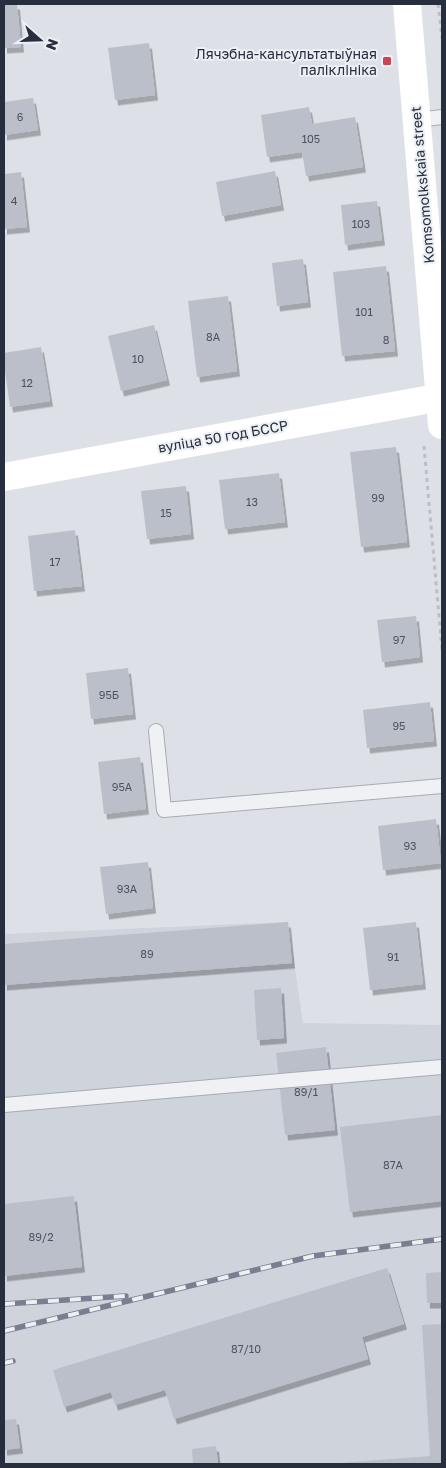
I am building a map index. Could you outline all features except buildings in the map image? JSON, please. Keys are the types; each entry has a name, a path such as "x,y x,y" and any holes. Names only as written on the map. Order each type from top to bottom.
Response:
{"main road":[{"name":"Komsomolkskaia street","path":"407,4 430,119 441,397 433,434"},
{"name":"вуліца 50 год БССР","path":"4,477 441,397"}],"lane":[{"path":"156,731 164,810 442,786"},
{"path":"4,1105 442,1067"}],"path":[{"path":"438,4 442,38"},
{"path":"433,434 442,650"}],"shaded area":[{"path":"288,922 303,1023 442,1025 442,1464 4,1464 4,934"}],"railway":[{"path":"4,1331 313,1256 442,1239"},
{"path":"4,1304 126,1296"},
{"path":"4,1363 13,1361"}],"place":[{"name":"Лячэбна-кансультатыўная паліклініка","path":"387,61"}]}
